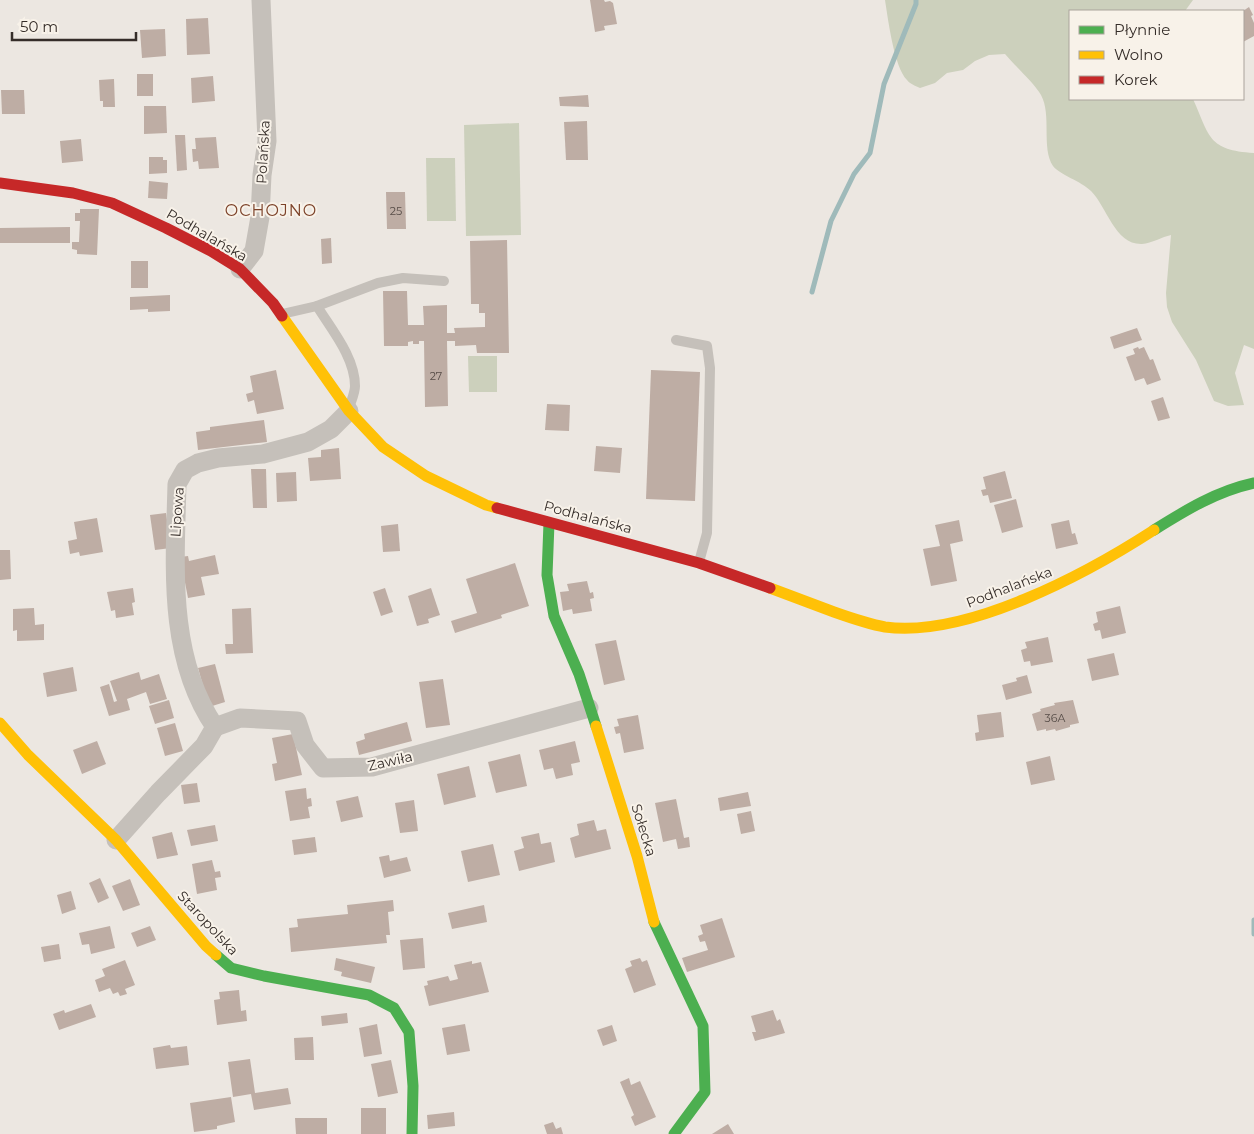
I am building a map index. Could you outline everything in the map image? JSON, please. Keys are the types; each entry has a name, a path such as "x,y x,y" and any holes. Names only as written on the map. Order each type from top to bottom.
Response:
{"street":[{"name":"Polańska","path":"240,269 254,250 260,217 262,175 267,141 261,0"},
{"name":"Podhalańska","path":"0,183 73,193 112,203 181,235 240,269 263,290 282,314 348,411 383,447 426,476 486,505 699,563 869,624 889,628 928,628 990,613 1067,580 1116,554 1186,509 1213,496 1249,484"},
{"name":"Lipowa","path":"215,727 208,716 187,668 178,617 175,586 177,484 185,470 198,463 218,458 262,454 308,442 331,429 348,411"},
{"name":"Sołecka","path":"549,523 547,575 554,616 579,674 637,856 656,928 703,1026 705,1092 678,1132 674,1134"},
{"name":"Zawiła","path":"215,727 240,718 297,721 306,745 324,768 372,767 589,708"},
{"name":"Staropolska","path":"0,723 28,755 116,840 206,946 231,968 264,976 370,995 394,1008 409,1032 413,1086 412,1134"},
{"path":"116,840 204,746 215,727"}],"lane":[{"path":"282,314 317,306 378,283 402,278 444,281"},
{"path":"317,306 341,344 352,367 355,387 348,411"},
{"path":"676,340 707,346 710,368 707,532 699,563"}],"green space":[{"path":"885,0 1193,0 1186,10 1069,10 1069,100 1193,100 1208,132 1219,145 1227,149 1254,153 1254,349 1244,345 1235,373 1244,405 1228,406 1214,401 1196,360 1172,322 1167,307 1166,293 1171,235 1142,244 1133,243 1118,232 1091,191 1053,166 1049,159 1046,112 1041,95 1005,54 989,55 975,61 963,70 947,73 935,83 920,88 910,83 902,74 890,30"},
{"path":"519,123 521,235 466,236 464,125"},
{"path":"426,158 455,158 456,221 427,221"},
{"path":"468,356 497,356 497,392 469,392"}],"building":[{"path":"590,0 604,0 605,2 610,1 613,3 617,24 604,26 605,30 595,32"},
{"path":"1249,7 1253,15 1251,16 1254,23 1254,36 1244,41 1244,10"},
{"path":"208,18 210,54 187,55 186,19"},
{"path":"165,29 166,56 142,58 140,30"},
{"path":"137,74 153,74 153,96 137,96"},
{"path":"213,76 215,101 192,103 191,78"},
{"path":"114,79 115,107 103,107 103,101 100,101 99,80"},
{"path":"1,90 24,90 25,114 2,114"},
{"path":"588,95 589,107 560,106 559,97"},
{"path":"144,106 166,106 167,133 144,134"},
{"path":"587,121 588,160 566,160 564,122"},
{"path":"175,135 185,135 187,170 177,171"},
{"path":"216,137 219,168 199,169 198,161 193,162 192,149 196,149 195,138"},
{"path":"81,139 83,161 62,163 60,141"},
{"path":"149,157 163,157 163,160 167,160 167,173 149,174"},
{"path":"149,181 168,183 167,199 148,198"},
{"path":"386,192 405,192 406,229 387,229"},
{"path":"80,209 99,209 97,255 77,254 77,250 72,249 72,242 79,242 80,221 75,221 75,213 80,213"},
{"path":"70,227 70,243 0,243 0,228"},
{"path":"331,238 332,263 322,264 321,239"},
{"path":"507,240 509,353 477,353 476,345 455,346 455,341 447,341 448,406 425,407 424,341 419,341 419,344 413,344 413,341 408,342 408,346 384,346 383,291 407,291 408,325 424,325 423,306 447,305 447,333 455,333 454,328 485,327 485,313 479,313 479,304 471,304 470,241"},
{"path":"131,261 148,261 148,288 131,288"},
{"path":"170,295 170,311 148,312 148,309 130,310 130,297"},
{"path":"1137,328 1142,340 1114,349 1110,337"},
{"path":"1138,347 1139,349 1144,347 1150,360 1153,359 1161,380 1147,385 1144,378 1135,381 1126,357 1135,354 1133,349"},
{"path":"276,370 284,409 257,414 254,400 248,402 246,394 253,392 250,376"},
{"path":"651,370 700,372 695,501 646,499"},
{"path":"1163,397 1170,418 1158,421 1151,401"},
{"path":"547,404 570,405 569,431 545,430"},
{"path":"264,420 267,442 198,450 196,432 210,430 210,427"},
{"path":"596,446 622,448 620,473 594,471"},
{"path":"339,448 341,479 310,481 308,458 321,457 321,450"},
{"path":"251,469 266,469 267,508 253,508"},
{"path":"1005,471 1012,498 990,503 988,495 983,496 981,490 986,489 983,477"},
{"path":"296,472 297,501 277,502 276,473"},
{"path":"1016,499 1023,527 1002,533 994,505"},
{"path":"166,513 171,548 155,550 150,515"},
{"path":"97,518 103,552 80,556 79,552 70,554 68,541 77,539 74,522"},
{"path":"959,520 963,541 950,544 957,581 931,586 923,549 940,546 935,525"},
{"path":"1069,520 1072,534 1075,533 1078,544 1056,549 1051,524"},
{"path":"398,524 400,551 383,552 381,526"},
{"path":"0,550 10,550 11,579 0,580"},
{"path":"215,555 219,574 201,577 205,595 188,598 180,557 188,556 189,561"},
{"path":"515,563 529,606 501,615 502,618 455,633 451,621 477,613 466,579"},
{"path":"587,581 590,593 593,592 594,598 590,599 592,611 573,614 572,609 563,611 560,592 569,591 567,584"},
{"path":"133,588 135,602 132,603 134,615 116,618 115,610 111,611 107,592"},
{"path":"385,588 393,612 381,616 373,592"},
{"path":"431,588 440,615 428,619 429,623 417,626 408,596"},
{"path":"1120,606 1126,633 1102,639 1100,630 1095,631 1093,624 1098,622 1096,612"},
{"path":"34,608 35,625 44,624 44,640 17,641 17,630 13,631 13,609"},
{"path":"251,608 253,653 226,654 225,644 233,644 232,609"},
{"path":"1048,637 1053,662 1031,666 1030,661 1024,662 1021,650 1027,648 1025,642"},
{"path":"616,640 625,680 604,685 595,644"},
{"path":"1114,653 1119,675 1092,681 1087,659"},
{"path":"215,664 225,702 209,707 198,668"},
{"path":"73,667 77,691 47,697 43,673"},
{"path":"139,672 141,680 159,674 167,699 150,704 146,692 127,699 130,710 109,716 100,687 109,684 114,702 117,701 110,681"},
{"path":"1027,675 1032,693 1006,700 1002,685 1017,681 1016,678"},
{"path":"443,679 450,725 426,728 419,682"},
{"path":"169,700 174,718 155,724 149,706"},
{"path":"1073,700 1079,723 1056,731 1055,729 1046,731 1046,729 1037,731 1032,714 1041,711 1040,709 1055,705 1054,703"},
{"path":"1001,712 1004,737 976,741 975,733 979,732 977,715"},
{"path":"638,715 644,749 624,753 620,733 616,734 614,727 619,726 617,719"},
{"path":"407,722 412,741 359,755 356,742 365,739 364,734"},
{"path":"175,723 183,751 165,756 157,728"},
{"path":"293,734 302,775 275,781 272,764 277,763 272,738"},
{"path":"97,741 106,764 82,774 73,750"},
{"path":"575,741 580,762 571,764 573,775 556,779 553,768 544,770 539,750"},
{"path":"520,754 527,786 496,793 488,762"},
{"path":"1050,756 1055,780 1031,785 1026,762"},
{"path":"469,766 476,797 444,805 437,774"},
{"path":"197,783 200,802 184,804 181,785"},
{"path":"306,788 307,799 311,798 312,806 308,807 310,818 290,821 285,791"},
{"path":"748,792 751,806 720,811 718,798"},
{"path":"358,796 363,817 341,822 336,801"},
{"path":"676,799 684,838 689,837 690,847 678,849 676,839 663,842 655,803"},
{"path":"414,800 418,831 400,833 395,803"},
{"path":"751,811 755,831 741,834 737,814"},
{"path":"594,820 597,831 606,829 611,849 575,858 570,838 579,835 577,824"},
{"path":"215,825 218,841 191,846 187,830"},
{"path":"172,832 178,855 157,859 152,837"},
{"path":"539,833 541,844 551,842 555,862 519,871 514,851 524,848 521,837"},
{"path":"315,837 317,852 294,855 292,840"},
{"path":"493,844 500,875 468,882 461,851"},
{"path":"389,855 390,861 407,857 411,871 384,878 379,857"},
{"path":"212,860 215,872 220,871 221,877 215,878 217,890 197,894 192,864"},
{"path":"100,878 109,898 98,903 89,883"},
{"path":"130,879 140,905 123,911 112,886"},
{"path":"71,891 76,909 62,914 57,895"},
{"path":"393,900 394,911 388,912 390,935 386,935 387,943 291,952 289,928 298,927 297,919 348,914 347,905"},
{"path":"484,905 487,922 452,929 448,913"},
{"path":"722,918 735,957 687,972 682,958 708,950 705,941 700,942 698,936 703,934 700,925"},
{"path":"110,926 115,948 91,954 89,944 82,945 79,933"},
{"path":"150,926 156,940 137,947 131,933"},
{"path":"423,938 425,968 403,970 400,940"},
{"path":"59,944 61,959 44,962 41,947"},
{"path":"336,958 375,967 371,983 341,976 342,972 334,970"},
{"path":"640,958 642,962 647,960 656,985 634,993 625,969 632,966 630,961"},
{"path":"125,960 135,985 125,989 127,994 120,996 118,992 113,994 110,988 99,992 95,980 105,976 102,969"},
{"path":"472,961 472,964 481,962 489,992 429,1006 424,986 428,985 427,981 448,976 450,981 458,979 454,965"},
{"path":"239,990 241,1011 246,1010 247,1021 217,1025 214,1000 220,999 219,992"},
{"path":"91,1004 96,1017 59,1030 53,1014 64,1010 65,1013"},
{"path":"773,1010 777,1021 780,1019 785,1033 755,1041 752,1032 756,1032 751,1016"},
{"path":"347,1013 348,1023 322,1026 321,1016"},
{"path":"377,1024 382,1054 364,1057 359,1028"},
{"path":"465,1024 470,1051 447,1055 442,1028"},
{"path":"612,1025 617,1041 603,1046 597,1030"},
{"path":"313,1037 314,1060 295,1060 294,1038"},
{"path":"170,1045 171,1048 187,1046 189,1065 156,1069 153,1048"},
{"path":"250,1059 255,1093 288,1088 291,1104 254,1110 251,1094 233,1097 228,1062"},
{"path":"391,1060 398,1093 378,1097 371,1064"},
{"path":"629,1078 631,1085 640,1081 656,1117 635,1126 631,1117 634,1115 620,1082"},
{"path":"231,1097 235,1122 217,1126 217,1129 194,1132 190,1103"},
{"path":"361,1108 386,1108 386,1134 361,1134"},
{"path":"454,1112 455,1126 428,1129 427,1115"},
{"path":"295,1118 327,1118 327,1134 296,1134"},
{"path":"553,1122 556,1129 561,1127 563,1134 547,1134 544,1125"},
{"path":"728,1124 734,1134 712,1134"}],"waterway":[{"path":"812,292 831,221 854,174 870,153 884,84 916,0"},
{"path":"1254,920 1254,934"}],"traffic: fast":[{"path":"1154,530 1190,508 1215,496 1240,486 1254,483"},
{"path":"549,523 547,575 554,616 579,674 596,726"},
{"path":"654,922 703,1026 705,1092 674,1134"},
{"path":"216,955 231,968 264,976 369,995 394,1008 409,1032 413,1086 412,1134"}],"traffic: slow":[{"path":"282,316 349,411 383,447 426,476 486,505 497,508"},
{"path":"770,588 866,623 885,627 917,628 952,623 988,613 1061,583 1154,530"},
{"path":"0,723 28,755 116,840 206,946 216,955"},
{"path":"596,726 637,856 654,922"}],"traffic: jam":[{"path":"0,183 73,193 112,203 166,228 211,251 240,269 273,303 282,316"},
{"path":"497,508 699,563 770,588"}],"district":[{"name":"OCHOJNO","path":"271,210"}]}
